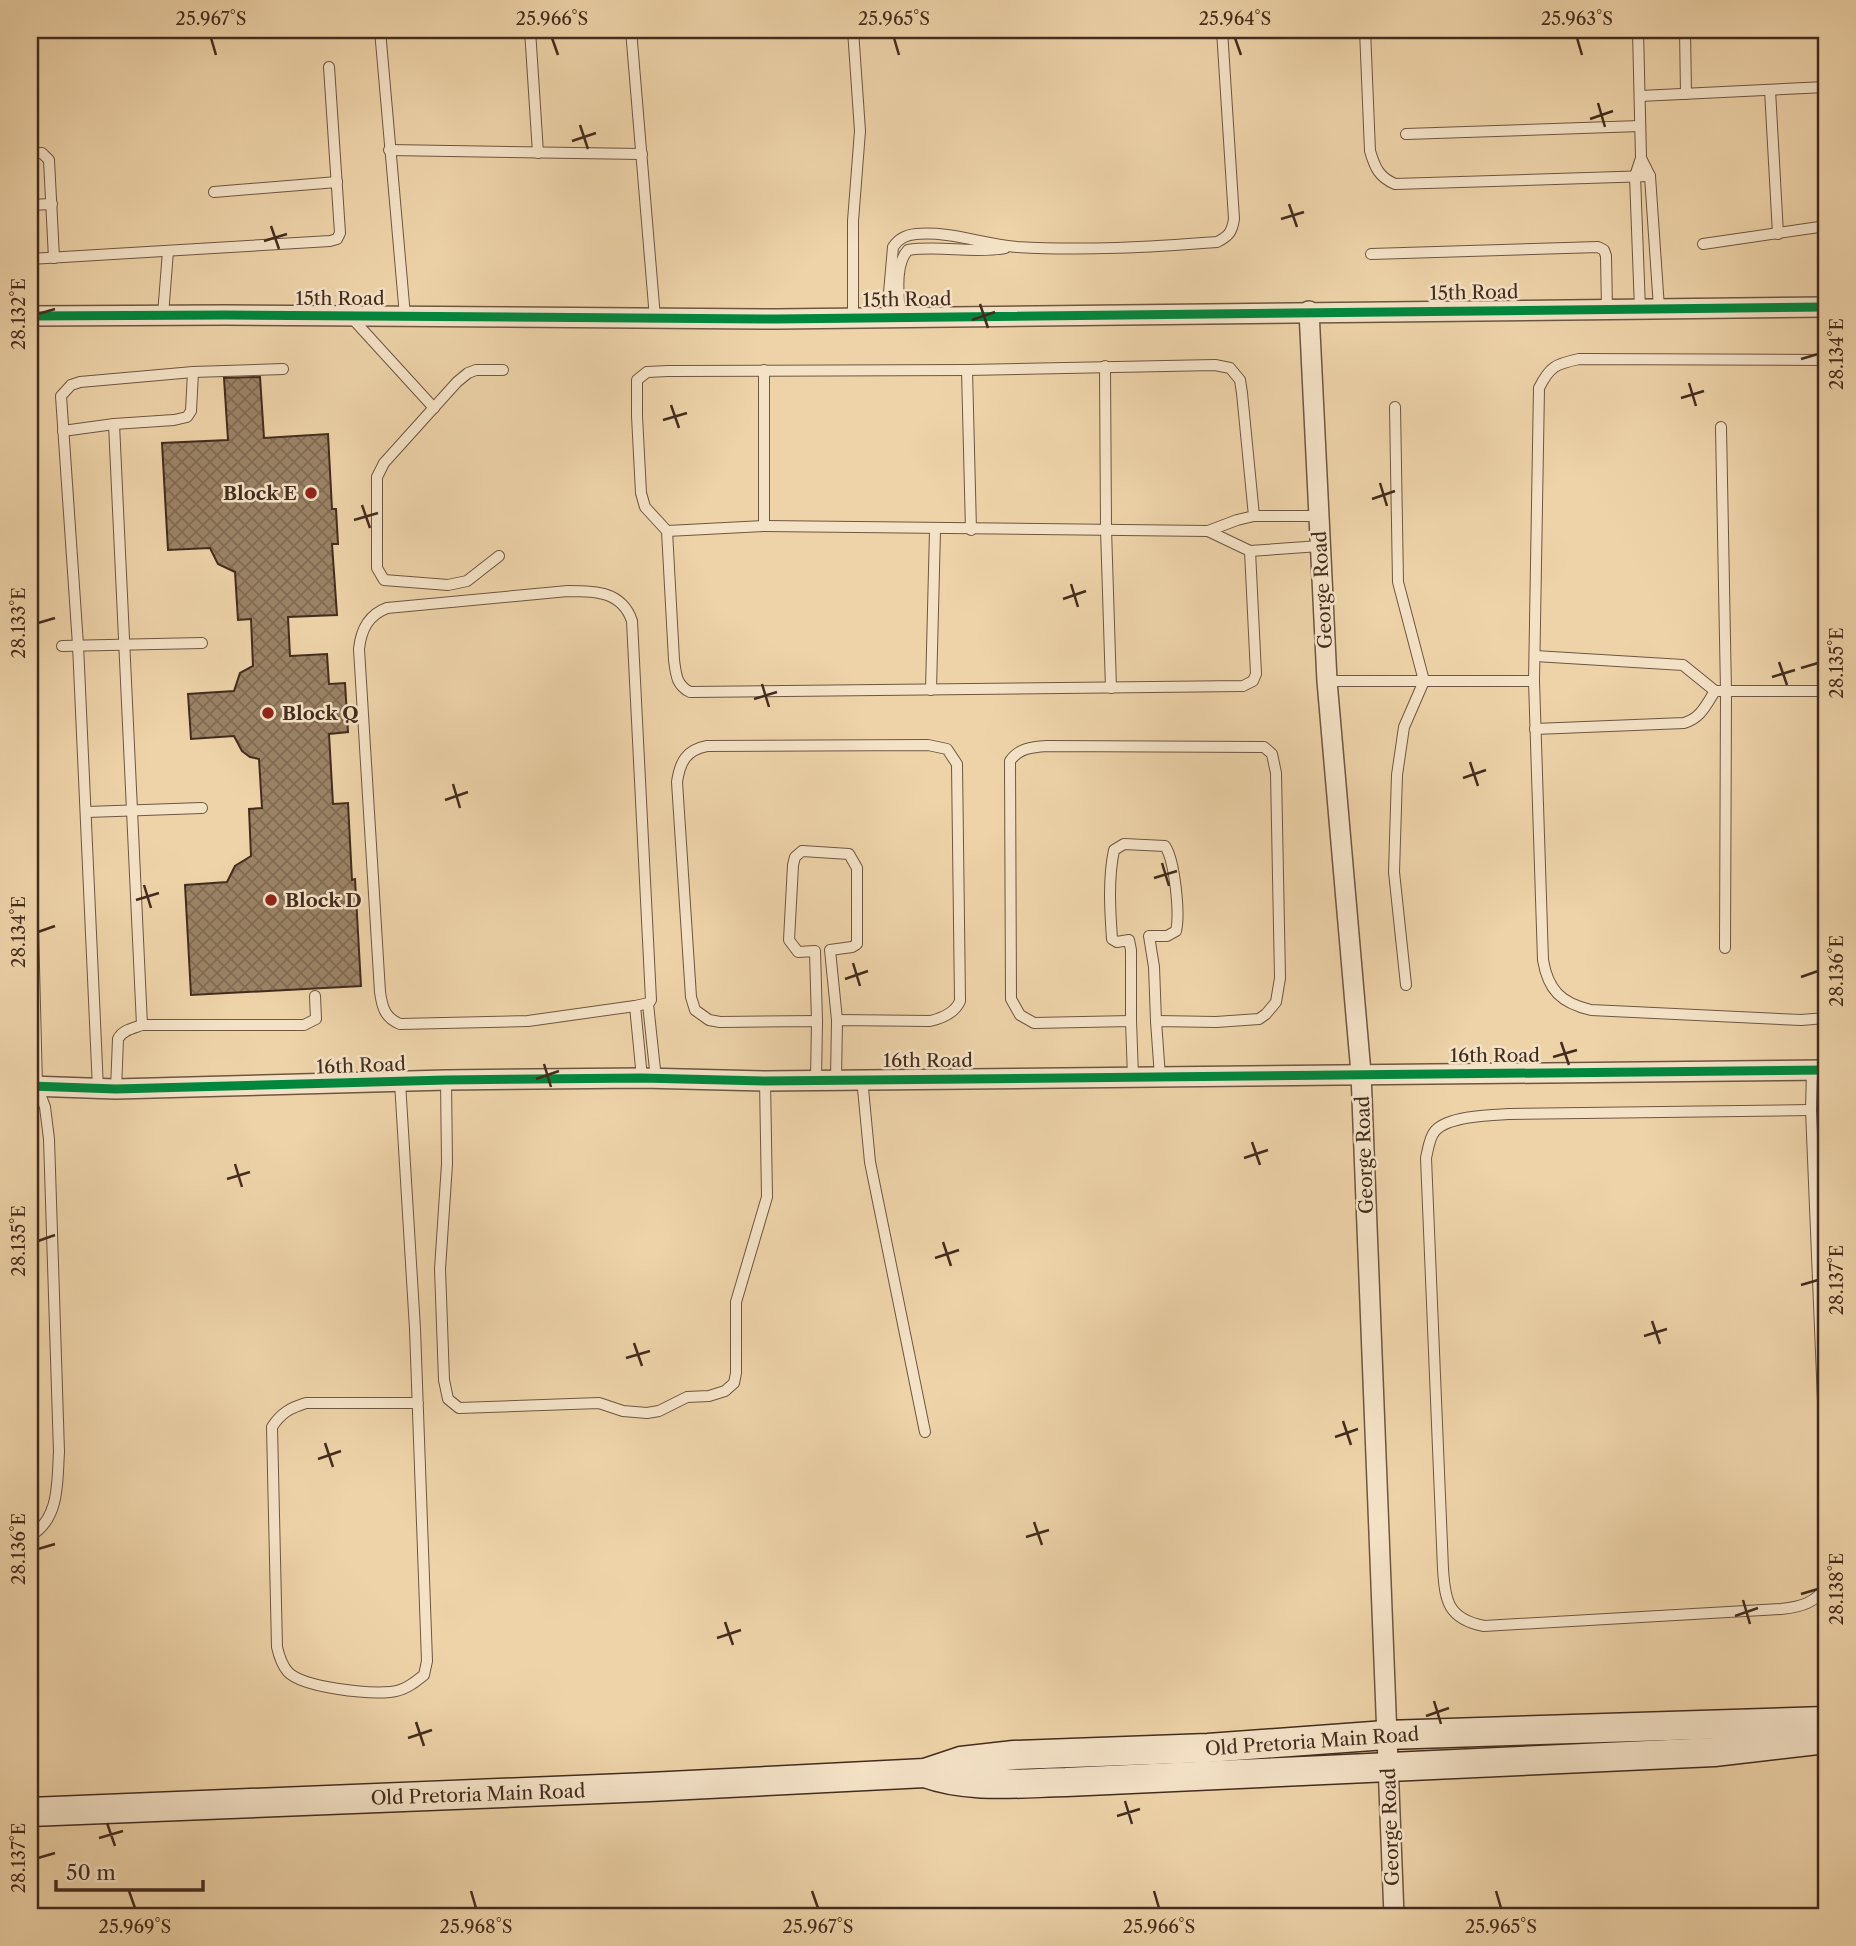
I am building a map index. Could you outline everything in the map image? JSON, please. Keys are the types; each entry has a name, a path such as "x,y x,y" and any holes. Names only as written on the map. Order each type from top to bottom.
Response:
{"main road":[{"name":"Old Pretoria Main Road","path":"30,1812 925,1773 961,1761 1014,1755 1208,1748 1386,1735 1826,1721"},
{"name":"Old Pretoria Main Road","path":"925,1773 949,1781 968,1783 1025,1783 1714,1752 1826,1740"}],"street":[{"name":"15th Road","path":"30,316 853,318 1826,307"},
{"name":"George Road","path":"1308,311 1327,681 1361,1073 1394,1916"},
{"name":"16th Road","path":"33,1086 107,1089 446,1080 649,1078 765,1081 1819,1070"}],"lane":[{"path":"380,30 405,316"},
{"path":"530,30 538,153"},
{"path":"631,30 655,318"},
{"path":"853,30 860,131 853,220 853,318"},
{"path":"893,316 902,258 908,250 1120,247 1217,242 1227,237 1233,230 1234,219 1222,30"},
{"path":"1364,30 1370,151 1374,167 1383,179 1395,184 1650,176"},
{"path":"1638,30 1641,158 1635,176 1649,308"},
{"path":"1685,30 1686,94"},
{"path":"30,259 337,239 340,233 329,67"},
{"path":"1640,96 1826,87 1826,148"},
{"path":"1770,90 1778,234"},
{"path":"1406,134 1640,126"},
{"path":"389,150 642,154"},
{"path":"30,154 42,153 49,160 54,258"},
{"path":"1641,158 1650,176 1649,308"},
{"path":"214,192 337,182"},
{"path":"30,205 52,204"},
{"path":"1703,244 1826,226"},
{"path":"893,316 890,260 893,247 901,238 912,234 939,233 1016,247"},
{"path":"1371,254 1598,247 1604,250 1606,256 1606,309"},
{"path":"163,316 168,251"},
{"path":"350,316 434,408"},
{"path":"1826,360 1579,359 1557,364 1546,373 1539,388 1534,681 1543,960 1546,977 1553,990 1565,1001 1591,1010 1801,1020 1826,1018"},
{"path":"1250,551 1257,660 1253,681 1243,686 690,692 682,688 677,680 674,660 667,531 646,507 641,494 638,380 647,372 1215,365 1230,368 1237,373 1242,393 1254,516"},
{"path":"1105,366 1111,688"},
{"path":"107,1089 61,396 64,390 74,384 193,372 283,369"},
{"path":"499,556 467,581 448,584 384,580 377,568 377,477 384,463 468,373 476,370 503,370"},
{"path":"764,370 764,526"},
{"path":"967,370 971,530"},
{"path":"63,431 187,417 191,411 193,372"},
{"path":"1395,407 1398,582 1424,681 1404,727 1397,775 1394,872 1406,985"},
{"path":"114,424 142,1025"},
{"path":"1721,427 1720,691 1725,948"},
{"path":"667,531 764,526 1208,531 1254,516 1318,516"},
{"path":"930,690 935,530"},
{"path":"1208,531 1250,551 1320,546"},
{"path":"648,1004 528,1021 408,1026 393,1021 387,1015 382,1007 380,992 359,649 360,633 377,612 387,608 592,591 614,596 629,613 632,621 652,998 648,1004 649,1078"},
{"path":"62,646 202,643"},
{"path":"1535,656 1683,665 1720,691 1826,691"},
{"path":"1327,681 1534,681"},
{"path":"1535,729 1684,723 1701,713 1720,691"},
{"path":"817,1021 720,1022 702,1017 695,1010 691,997 677,782 681,762 696,748 928,745 941,746 953,756 957,764 960,1001 957,1007 945,1016 930,1021 837,1020"},
{"path":"1131,1021 1034,1023 1020,1015 1013,1004 1010,993 1010,761 1023,750 1047,746 1264,747 1272,754 1276,773 1280,978 1276,1002 1259,1019 1216,1022 1156,1021"},
{"path":"30,807 33,1086 45,1107 49,1139 60,1452 56,1503 37,1532 30,1536"},
{"path":"87,812 202,807"},
{"path":"1124,844 1165,846 1169,852 1178,914 1176,931 1167,936 1129,940 1114,941 1111,934 1110,899 1114,850 1124,844"},
{"path":"802,851 849,854 856,863 858,944 816,951 798,952 789,940 793,865 802,851"},
{"path":"1149,936 1154,967 1160,1077"},
{"path":"1129,940 1133,962 1133,1076"},
{"path":"830,950 837,1020 836,1079"},
{"path":"816,951 816,1080"},
{"path":"107,1089 119,1037 127,1030 142,1025 304,1025 316,1019 315,996"},
{"path":"635,1006 649,1078"},
{"path":"1819,1070 1811,1110 1826,1473"},
{"path":"862,1078 870,1162 925,1432"},
{"path":"446,1080 447,1164 440,1269 444,1380 448,1399 459,1408 599,1403 622,1410 647,1413 659,1411 687,1397 718,1394 734,1383 736,1302 767,1197 765,1081"},
{"path":"400,1082 418,1403 427,1661 424,1675 409,1686 392,1692 361,1691 305,1682 287,1671 276,1647 272,1427 280,1415 306,1403 418,1403"},
{"path":"1811,1110 1509,1114 1474,1117 1444,1125 1435,1132 1426,1158 1443,1569 1446,1599 1454,1612 1468,1622 1484,1626 1782,1609 1805,1604 1825,1593"}],"building":[{"path":"260,377 264,438 328,434 332,509 336,509 338,544 332,544 337,615 288,617 290,656 327,654 329,684 345,683 348,732 329,734 333,804 348,803 361,986 191,995 185,885 227,882 235,866 251,856 249,809 262,808 259,759 242,751 234,736 191,739 188,694 234,691 240,673 253,666 251,619 238,620 235,572 218,564 210,548 168,550 162,443 228,440 224,378"}],"cycle path":[{"path":"30,316 777,319 1826,307"},
{"path":"30,1086 116,1089 446,1080 642,1078 765,1081 1826,1070"}],"place":[{"name":"Block E","path":"311,493"},
{"name":"Block Q","path":"268,713"},
{"name":"Block D","path":"271,900"}]}
